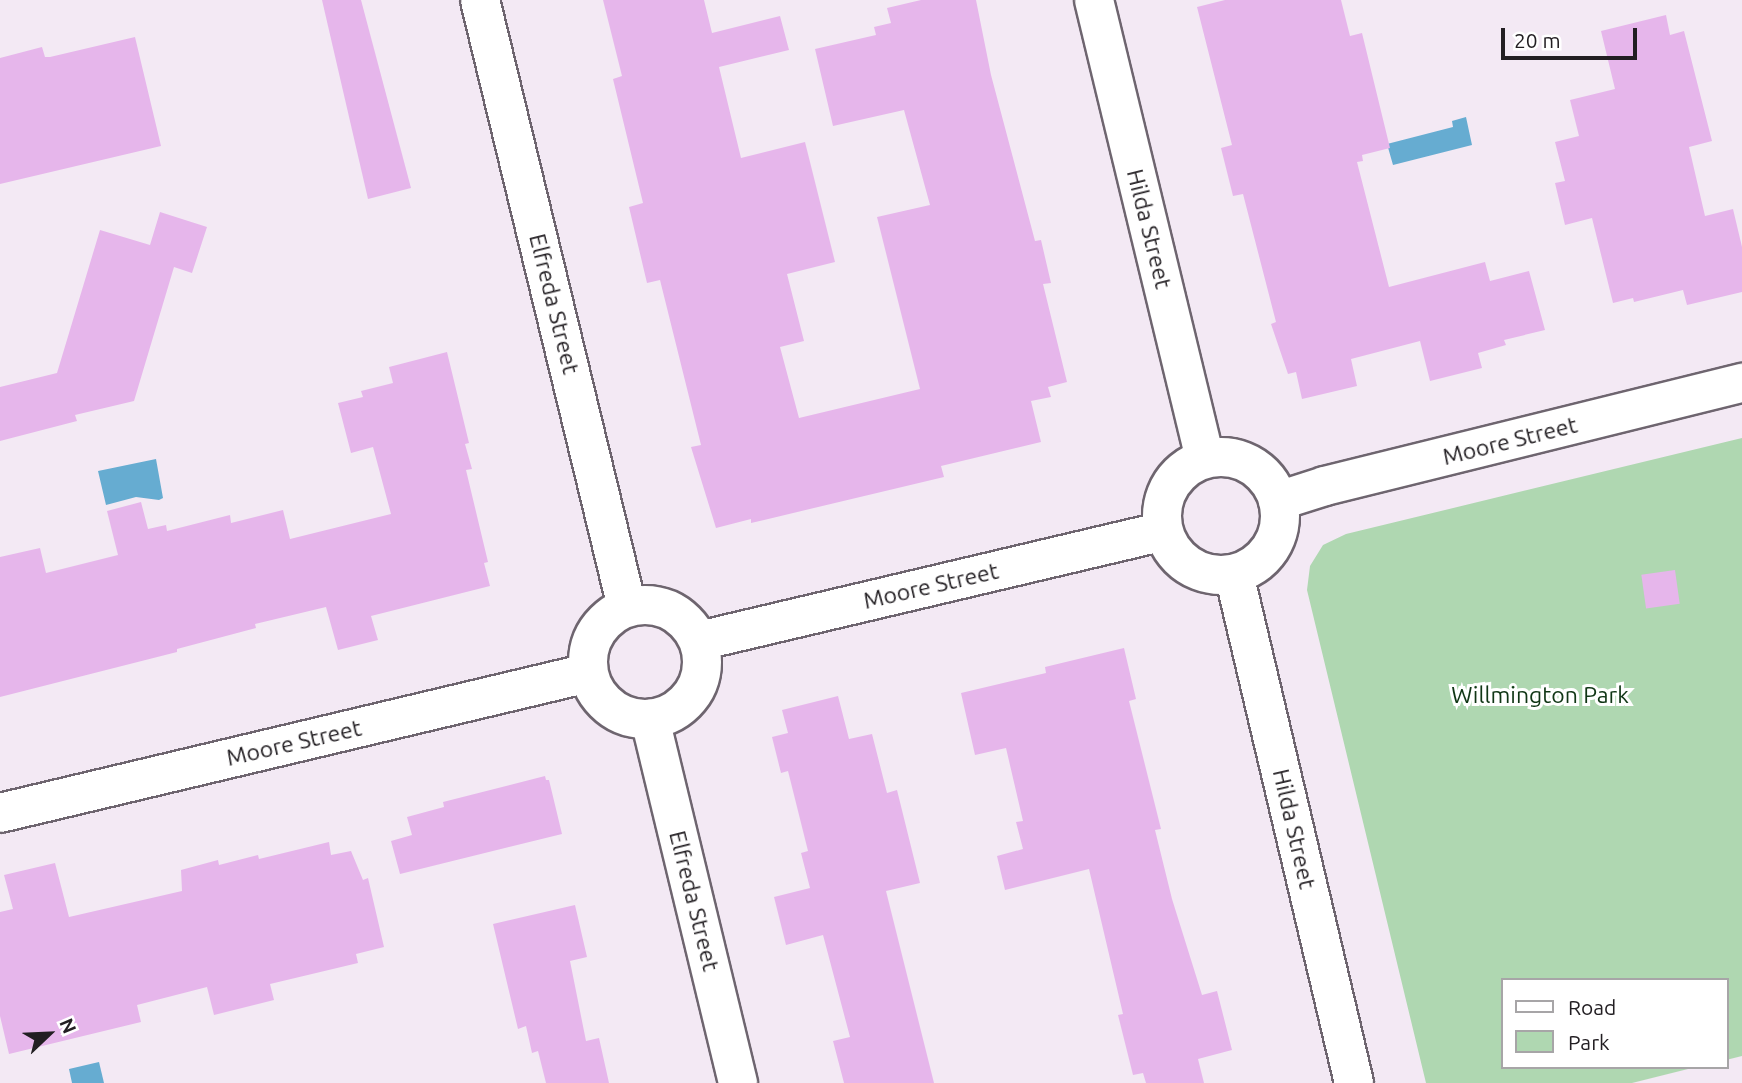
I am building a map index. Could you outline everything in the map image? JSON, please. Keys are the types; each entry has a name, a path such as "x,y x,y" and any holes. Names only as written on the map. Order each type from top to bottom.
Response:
{"street":[{"name":"Elfreda Street","path":"480,0 627,607"},
{"name":"Hilda Street","path":"1094,0 1205,458"},
{"name":"Moore Street","path":"1278,501 1325,486 1742,383"},
{"path":"1223,456 1242,459 1258,469 1271,484 1278,501 1280,520 1276,539 1265,555 1251,567 1234,575 1198,571 1182,561 1163,531 1161,513 1164,494 1188,466 1205,458 1223,456"},
{"name":"Moore Street","path":"699,641 1163,531"},
{"name":"Hilda Street","path":"1234,575 1354,1083"},
{"path":"644,604 677,614 699,641 703,658 694,693 674,710 650,719 617,712 604,702 588,673 592,640 612,614 627,607 644,604"},
{"name":"Moore Street","path":"0,813 588,673"},
{"name":"Elfreda Street","path":"650,719 738,1083"}],"green space":[{"name":"Willmington Park","path":"1742,438 1742,1056 1728,1060 1728,978 1500,978 1500,1069 1688,1069 1632,1083 1426,1083 1307,590 1310,566 1323,545 1346,534"}],"water":[{"path":"1466,117 1472,145 1393,165 1387,144 1453,127 1452,121"},
{"path":"156,459 163,498 159,500 136,497 106,505 98,471"},
{"path":"99,1062 104,1083 72,1083 69,1069"}],"building":[{"path":"322,0 361,0 411,188 368,199"},
{"path":"603,0 704,0 712,33 780,16 789,50 719,67 741,158 805,142 835,262 787,274 804,341 780,347 799,418 920,389 877,217 930,205 904,110 833,126 815,49 876,35 874,27 891,23 887,8 921,0 976,0 991,75 1035,241 1041,240 1051,283 1043,284 1067,382 1048,387 1051,397 1031,401 1041,442 941,466 944,477 751,523 751,519 716,528 691,447 701,445 660,280 647,283 629,207 643,203 613,79 622,76"},
{"path":"1225,0 1341,0 1350,36 1362,33 1390,148 1362,155 1363,161 1357,162 1389,287 1485,262 1490,281 1529,271 1545,330 1504,340 1506,345 1478,353 1482,368 1430,381 1420,341 1351,359 1357,386 1302,399 1296,372 1288,374 1271,324 1276,322 1243,194 1233,196 1221,148 1232,145 1197,7"},
{"path":"1666,15 1670,35 1684,31 1712,141 1689,147 1705,216 1733,209 1742,247 1742,292 1687,305 1683,290 1634,302 1633,298 1613,303 1592,218 1565,225 1555,183 1565,181 1555,142 1579,136 1570,100 1615,89 1601,31"},
{"path":"135,37 161,146 0,184 0,58 42,47 45,57 50,57"},
{"path":"160,212 207,227 192,273 174,267 134,401 75,415 77,421 0,441 0,387 57,373 100,230 150,245"},
{"path":"447,352 469,443 465,444 472,469 466,470 488,562 484,563 490,586 371,616 378,640 338,650 326,607 255,624 256,628 177,649 177,652 0,697 0,557 40,548 46,573 118,555 107,511 141,502 148,529 166,525 167,531 230,515 231,523 283,510 290,539 391,514 373,447 351,453 338,403 363,397 361,391 393,383 389,367"},
{"path":"1675,570 1680,604 1646,608 1641,575"},
{"path":"1124,648 1136,699 1129,701 1161,829 1155,830 1172,899 1202,995 1217,991 1232,1050 1198,1059 1204,1083 1146,1083 1143,1073 1133,1075 1118,1015 1123,1014 1089,869 1005,890 997,856 1023,849 1016,822 1023,821 1006,748 975,755 961,693 1046,673 1045,667"},
{"path":"838,696 849,739 872,734 887,793 897,790 920,883 886,891 934,1083 844,1083 833,1041 850,1037 823,935 786,945 774,897 810,888 801,853 808,851 788,771 781,773 772,737 788,733 782,710"},
{"path":"545,776 546,780 549,780 562,834 400,874 391,841 412,835 407,817 444,807 443,802"},
{"path":"329,842 331,855 351,851 363,880 368,878 384,947 356,954 358,963 270,984 274,1000 214,1015 207,987 137,1005 141,1022 9,1054 0,1016 0,912 13,909 4,875 55,863 69,917 182,891 181,870 218,860 219,865 258,855 259,859"},
{"path":"575,905 587,957 570,961 586,1041 599,1038 609,1083 546,1083 538,1051 532,1053 526,1026 518,1029 493,924"}]}
